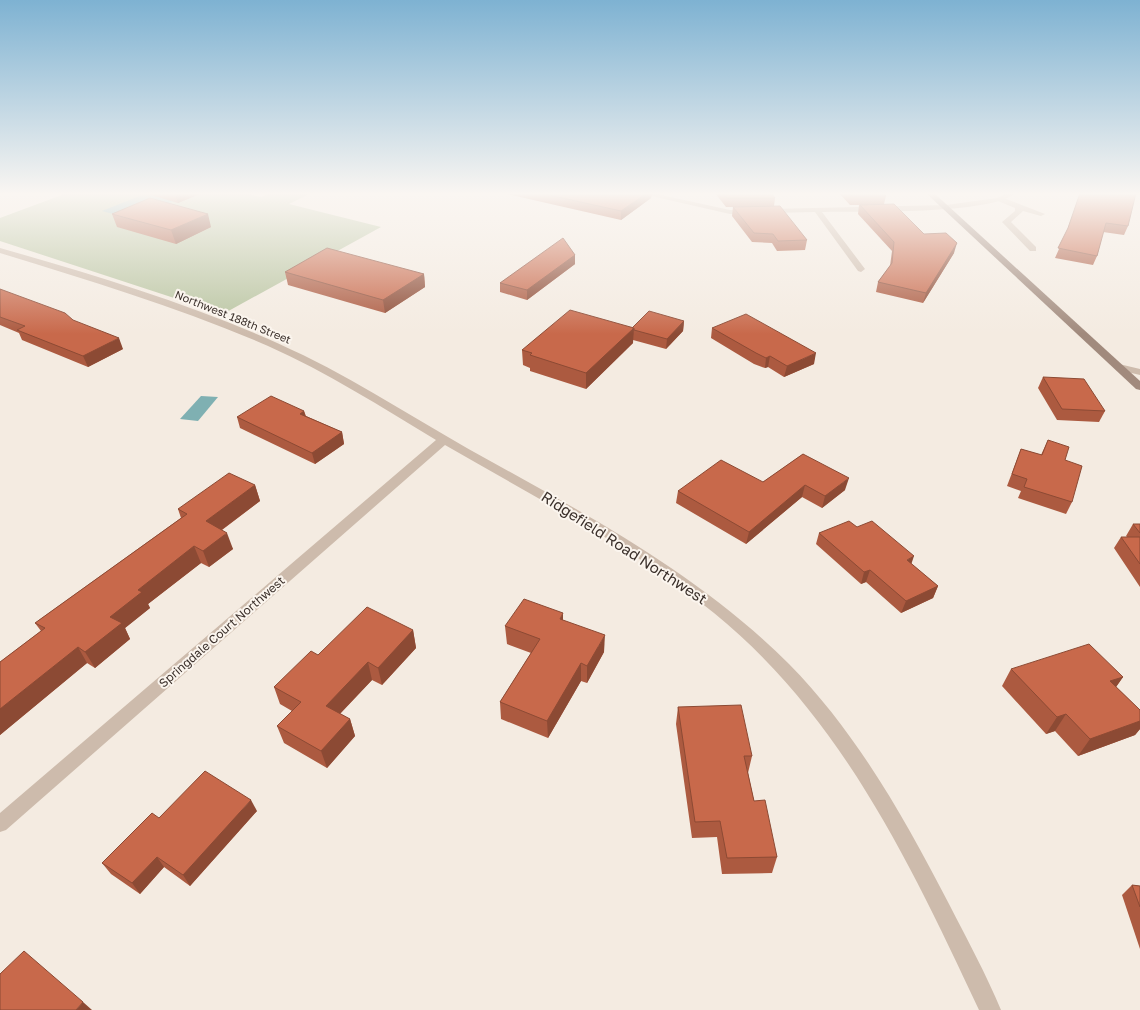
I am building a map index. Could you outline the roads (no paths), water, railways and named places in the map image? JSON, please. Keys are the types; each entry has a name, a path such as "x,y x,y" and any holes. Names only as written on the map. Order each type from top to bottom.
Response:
{"main road":[{"path":"982,240 1140,386"}],"street":[{"path":"840,240 861,268"},
{"path":"1024,240 1033,249"},
{"name":"Northwest 188th Street","path":"0,250 128,290 273,345 363,390 443,440"},
{"path":"1119,367 1140,372"},
{"name":"Springdale Court Northwest","path":"0,824 443,440"},
{"name":"Ridgefield Road Northwest","path":"443,440 575,513 661,568 718,609 786,671 847,745 911,848 990,1010"}],"water":[{"path":"201,396 218,397 198,421 180,419"}]}
